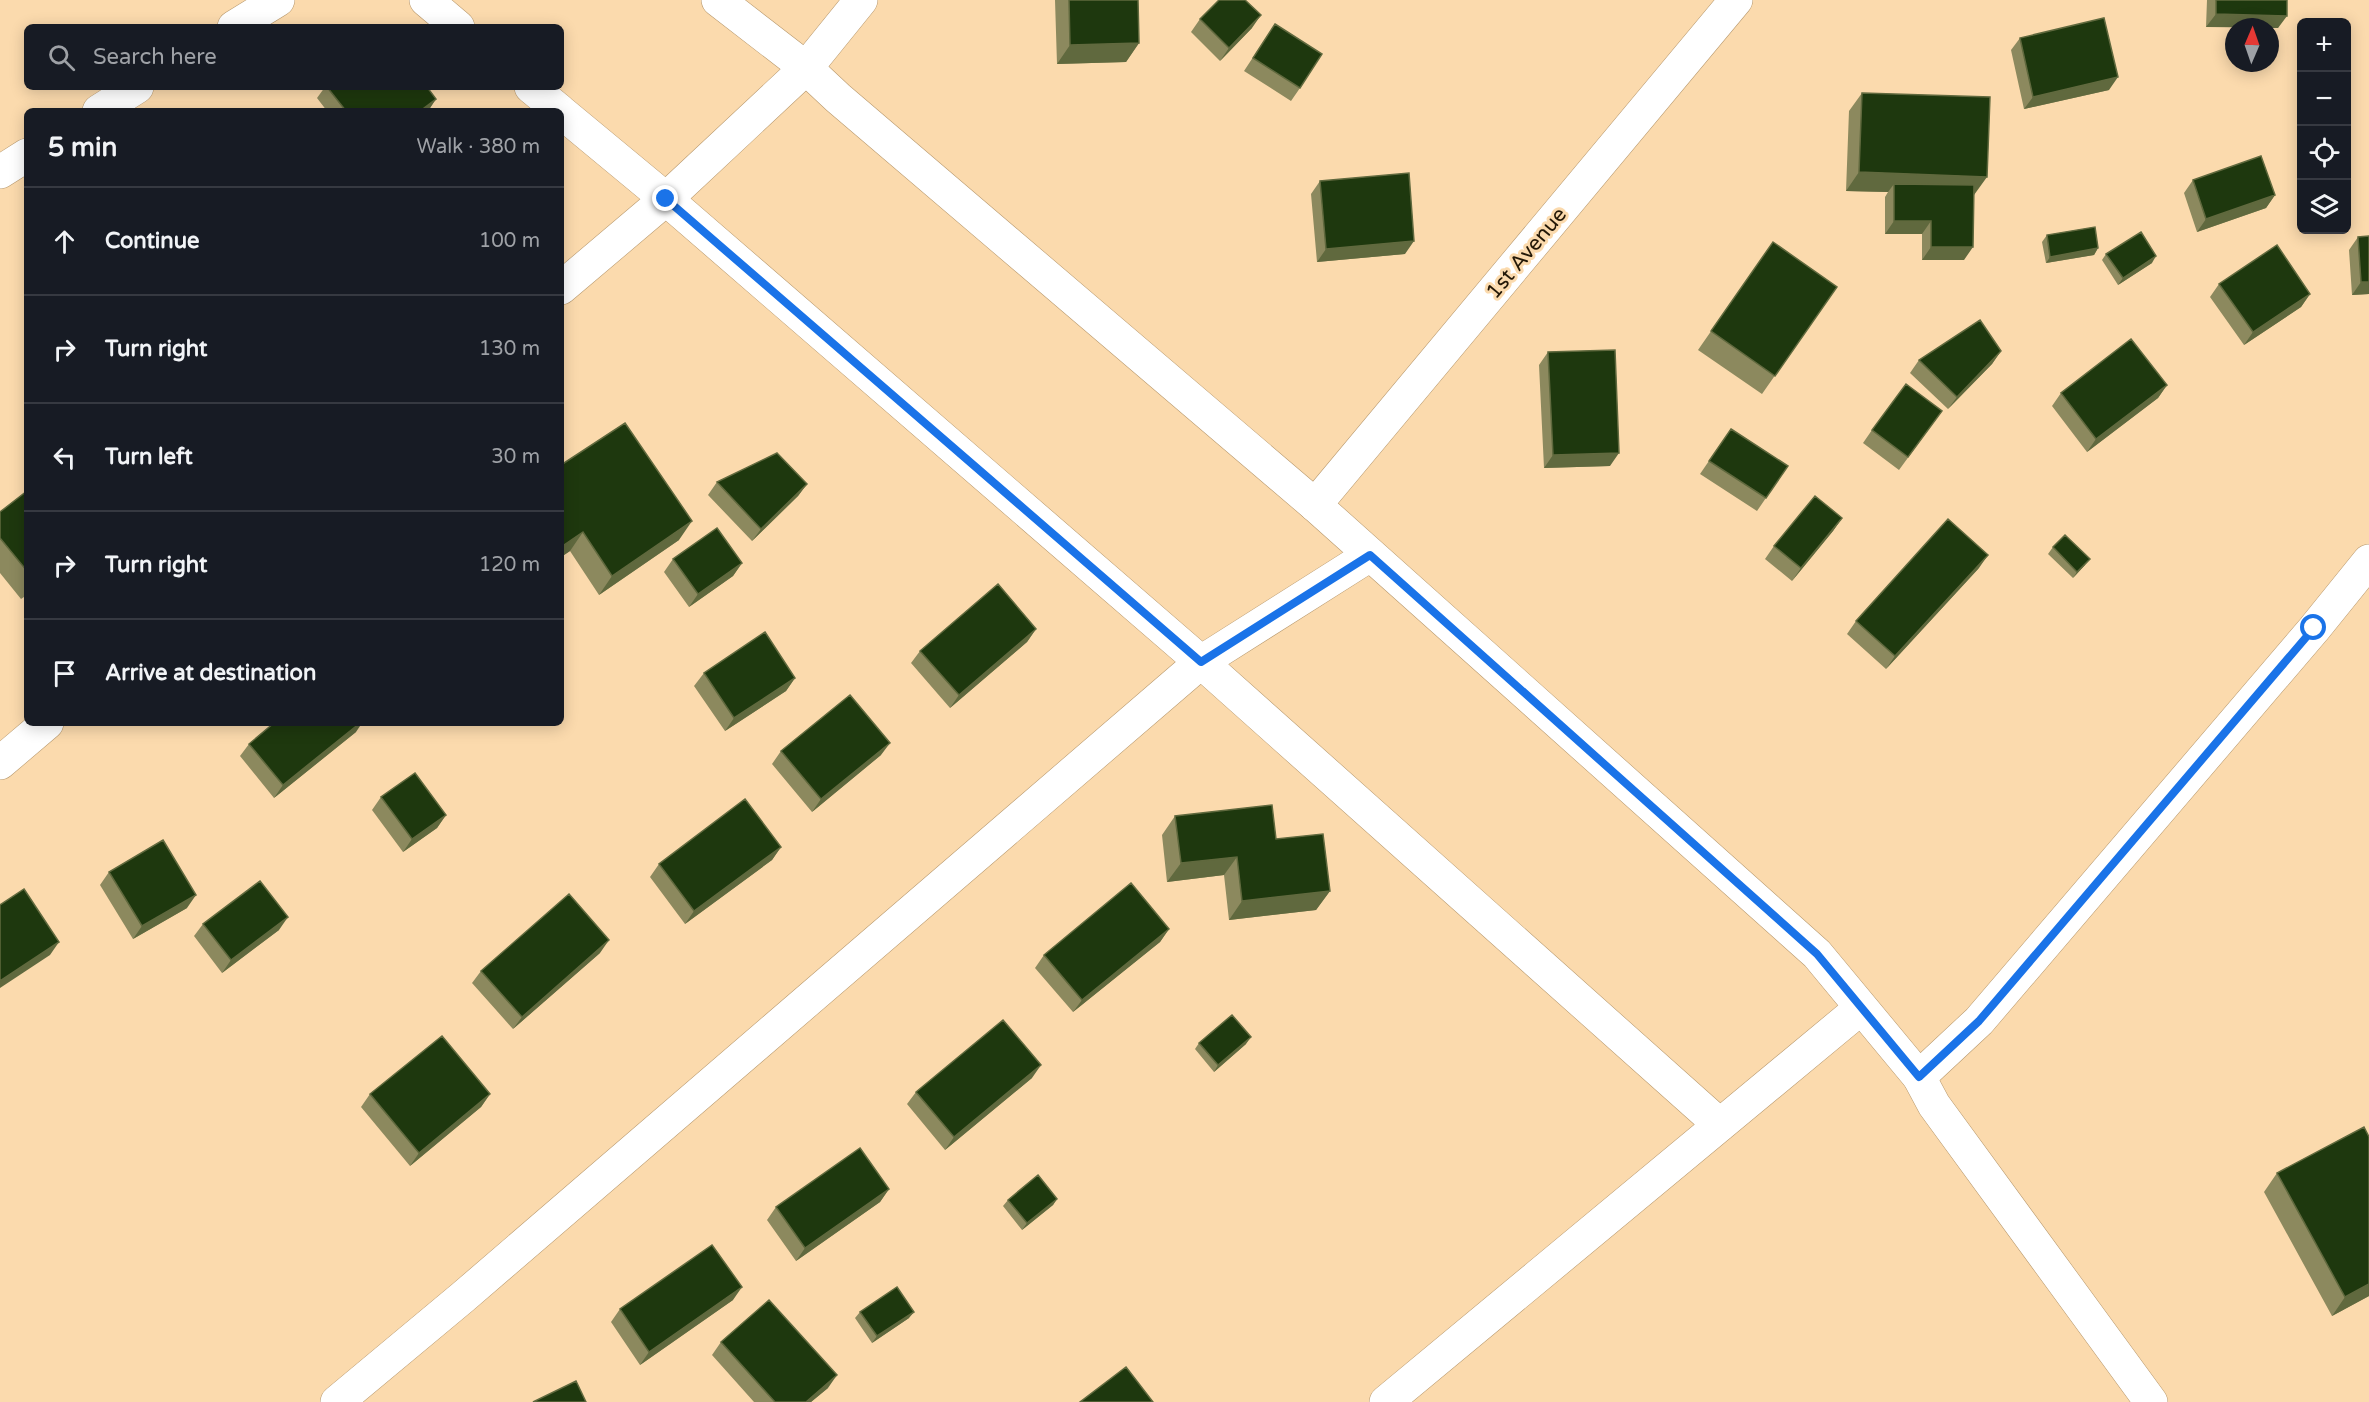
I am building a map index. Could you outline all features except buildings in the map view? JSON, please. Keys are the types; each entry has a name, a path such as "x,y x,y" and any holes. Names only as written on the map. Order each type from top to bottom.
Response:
{"street":[{"path":"239,24 278,0"},
{"path":"426,0 455,24"},
{"path":"718,0 806,68 838,98 1315,505 1817,954 1919,1077 1934,1105 2151,1402"},
{"path":"564,285 666,199 806,68 861,0"},
{"name":"1st Avenue","path":"1315,505 1736,0"},
{"path":"104,108 132,90"},
{"path":"535,90 556,108"},
{"path":"564,114 666,199 1201,662 1720,1125"},
{"path":"0,172 24,157"},
{"path":"337,1402 464,1297 1201,662 1370,555"},
{"path":"1919,1077 1979,1021 2369,561"},
{"path":"0,763 43,726"},
{"path":"1386,1402 1862,1008"}],"route":[{"path":"666,199 1201,662 1370,555 1817,954 1919,1077 1979,1021 2314,628"}]}
